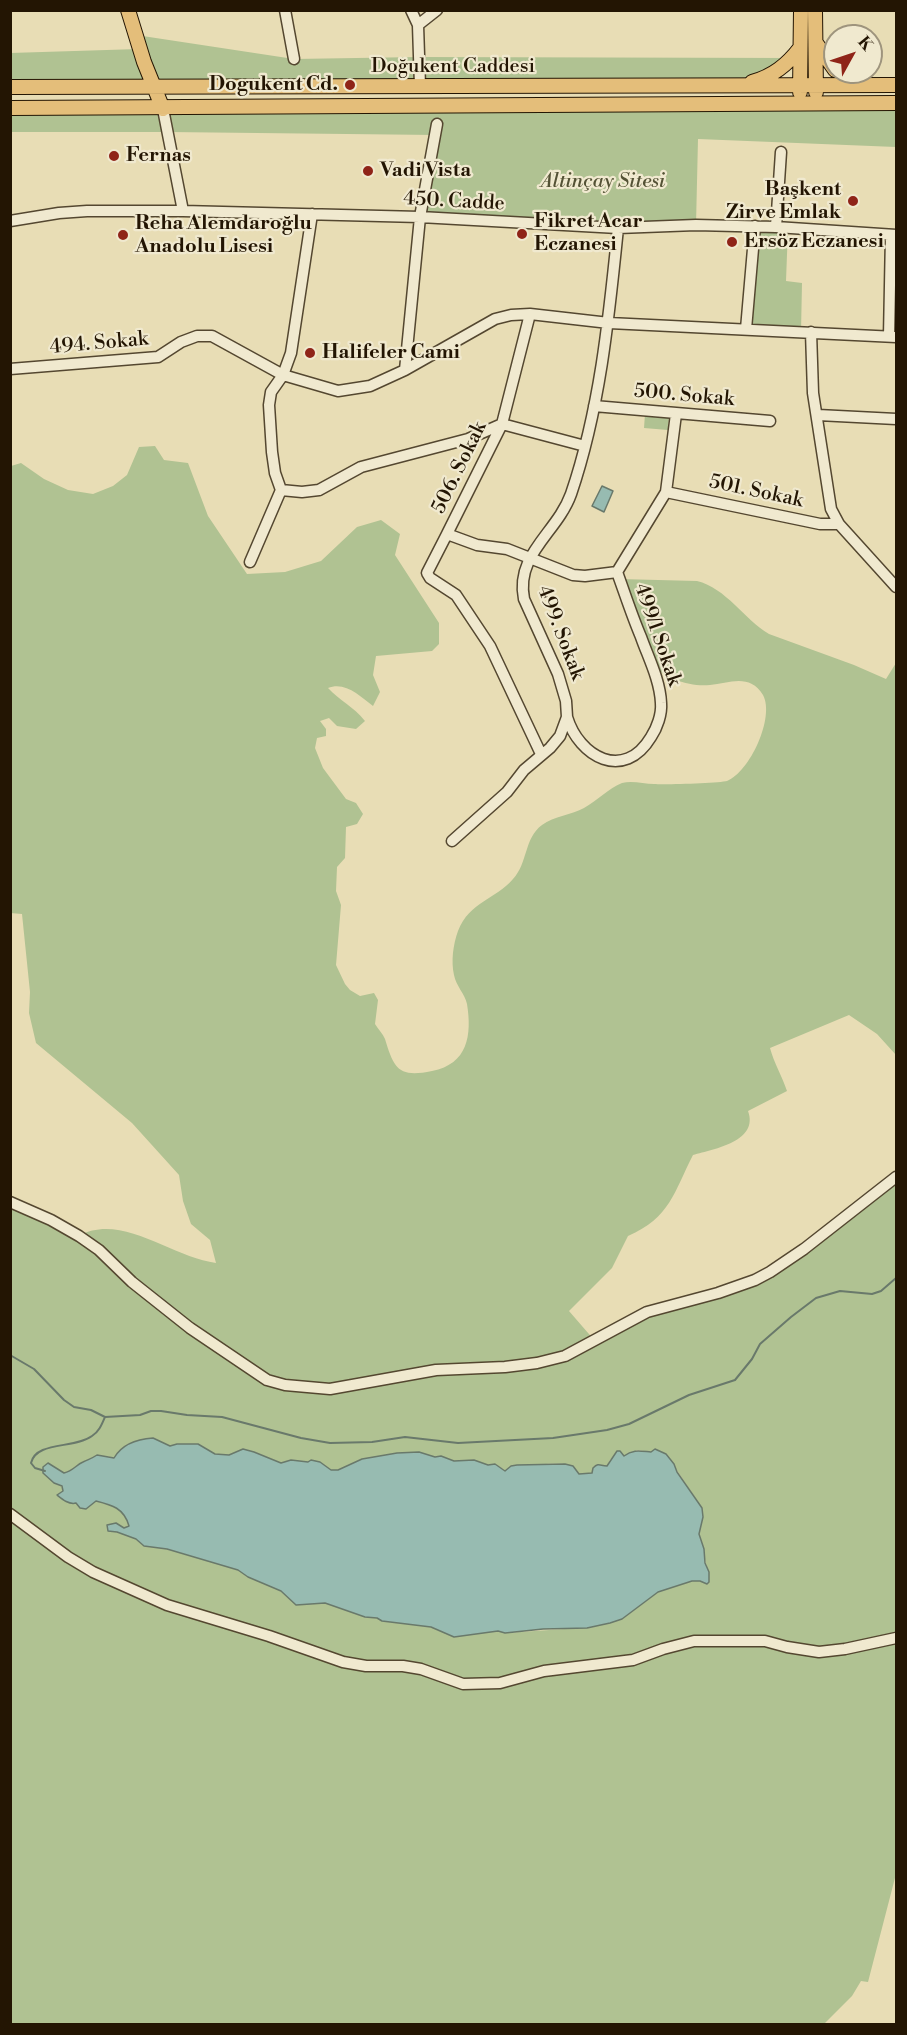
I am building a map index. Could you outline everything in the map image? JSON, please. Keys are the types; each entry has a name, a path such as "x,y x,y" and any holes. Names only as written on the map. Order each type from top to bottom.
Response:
{"main road":[{"path":"128,10 163,109"},
{"path":"800,103 801,10"},
{"path":"815,10 816,103"},
{"path":"815,42 823,54"},
{"path":"740,86 764,79 778,70 800,48"},
{"name":"Doğukent Caddesi","path":"10,87 897,85"},
{"name":"Doğukent Caddesi","path":"10,108 163,109 897,103"}],"street":[{"path":"285,10 294,59"},
{"path":"411,10 418,25 420,86"},
{"path":"418,25 437,10"},
{"path":"163,109 183,211"},
{"path":"405,370 420,217 437,124"},
{"path":"776,227 781,152"},
{"name":"450. Cadde","path":"10,221 87,211 183,211 420,217 618,228 696,225 755,226 894,235"},
{"path":"250,562 281,490 275,473 272,452 269,405 271,392 283,375 291,353 312,214"},
{"path":"746,328 755,226"},
{"name":"499. Sokak","path":"567,717 566,701 558,674 524,599 521,587 529,558 553,526 570,497 585,446 609,322 618,228"},
{"path":"893,336 894,235"},
{"name":"494. Sokak","path":"10,369 158,357 181,342 197,336 212,336 283,375 338,391 370,386 405,370 495,319 530,314 609,322 893,336"},
{"name":"506. Sokak","path":"530,314 502,424 447,534 477,545 507,549 573,575 585,576 617,572"},
{"path":"811,332 813,393 831,509 839,524 897,587"},
{"name":"500. Sokak","path":"594,406 770,421"},
{"path":"617,572 666,492 676,414"},
{"path":"818,415 897,419"},
{"path":"281,490 302,492 319,490 361,466 468,439 502,424 585,446"},
{"name":"501. Sokak","path":"666,492 820,524 839,524"},
{"path":"447,534 428,573 430,578 456,595 490,646 541,754"},
{"name":"499/1 Sokak","path":"567,717 571,730 579,741 594,755 605,761 624,760 638,753 647,743 657,724 661,704 657,683 617,572"},
{"path":"452,841 507,792 524,770 560,736 567,717"},
{"path":"10,1202 51,1220 99,1250 132,1282 190,1328 267,1380 285,1386 330,1389 436,1370 505,1367 537,1363 565,1356 647,1312 718,1293 755,1280 770,1272 804,1249 897,1177"},
{"path":"10,1514 68,1557 93,1572 167,1605 343,1662 366,1666 403,1666 421,1669 463,1684 500,1683 544,1671 633,1660 663,1648 694,1641 765,1641 819,1652 897,1638"}],"green space":[{"path":"136,35 294,59 792,58 763,79 11,87 10,53 139,49"},
{"name":"Altinçay Sitesi","path":"896,103 896,147 698,139 696,225 420,217 436,135 11,132 10,108"},
{"path":"755,226 788,228 786,281 802,283 801,332 746,329"},
{"path":"645,414 669,416 668,430 644,428"},
{"path":"155,446 164,460 188,463 208,516 247,574 285,572 321,561 357,527 381,520 400,534 395,555 439,623 439,644 432,651 376,656 373,675 380,692 373,706 346,688 334,686 328,688 365,721 356,729 337,726 329,718 320,721 326,729 326,736 317,738 315,748 323,768 346,799 356,803 363,814 357,824 346,827 345,858 337,867 336,891 341,905 336,965 350,990 360,996 374,993 378,1000 375,1024 384,1037 395,1064 405,1072 421,1073 444,1067 460,1055 465,1046 469,1027 467,1004 455,979 453,964 458,931 469,913 499,892 518,873 536,830 552,820 584,808 622,783 669,784 727,781 736,776 744,767 758,743 766,716 766,705 758,688 739,681 710,685 686,683 671,678 657,669 650,662 619,579 697,581 717,590 769,634 886,679 896,663 896,1055 877,1034 849,1015 770,1048 787,1091 748,1111 750,1121 741,1137 723,1146 693,1155 675,1192 662,1212 642,1229 628,1236 612,1268 569,1311 595,1341 618,1326 755,1280 896,1177 896,1874 868,1982 861,1981 852,1996 824,2024 11,2024 10,1202 79,1236 95,1230 112,1229 216,1263 210,1240 191,1224 183,1201 179,1175 132,1123 36,1043 29,1013 30,992 22,914 10,913 11,466 21,463 44,479 68,490 93,494 113,486 127,475 139,447","holes":["153,1438 170,1446 198,1444 215,1454 230,1456 243,1449 281,1463 295,1460 331,1470 338,1470 362,1459 419,1452 454,1461 474,1460 488,1465 495,1464 506,1471 508,1468 522,1466 567,1465 573,1467 579,1474 592,1473 593,1470 607,1467 610,1460 620,1453 624,1457 637,1450 666,1454 702,1508 700,1533 707,1566 707,1584 692,1581 658,1592 622,1619 579,1628 505,1633 498,1631 454,1637 431,1627 382,1621 325,1603 296,1605 281,1591 248,1577 238,1570 167,1549 144,1546 136,1539 108,1531 107,1525 116,1523 124,1528 129,1525 124,1515 116,1508 96,1501 86,1504 73,1501 61,1493 63,1488 43,1473 45,1471 64,1473 72,1471 94,1457 115,1458 126,1446 142,1440"]}],"water":[{"path":"602,486 613,491 604,512 592,506"},
{"path":"153,1438 170,1446 198,1444 215,1454 229,1455 243,1449 281,1463 291,1460 308,1462 311,1460 320,1462 331,1470 338,1470 362,1459 419,1452 454,1461 474,1460 488,1465 495,1464 505,1471 517,1465 565,1464 573,1466 579,1474 592,1473 593,1468 598,1465 607,1466 617,1451 624,1456 634,1451 651,1452 655,1449 666,1454 674,1464 702,1508 703,1517 699,1534 709,1572 709,1582 707,1584 692,1581 658,1592 622,1619 587,1628 505,1633 498,1631 454,1637 431,1627 382,1621 325,1603 296,1605 281,1591 248,1577 238,1570 167,1549 144,1546 136,1539 108,1531 107,1525 116,1523 124,1528 129,1526 121,1511 96,1501 86,1509 80,1508 76,1503 66,1501 57,1495 63,1491 62,1486 54,1483 43,1473 43,1467 48,1463 64,1473 97,1455 114,1458 121,1449 131,1443"}],"waterway":[{"path":"10,1355 34,1369 64,1400 74,1407 91,1410 105,1417 140,1415 151,1411 222,1417 301,1438 330,1443 372,1442 405,1437 458,1443 553,1438 607,1430 629,1424 689,1395 735,1380 752,1359 760,1344 816,1298 840,1291 872,1294 881,1291 896,1278"},
{"path":"45,1471 35,1468 31,1463 34,1456 48,1448 76,1443 92,1436 105,1417"}],"place":[{"name":"Dogukent Cd.","path":"350,85"},
{"name":"Fernas","path":"114,156"},
{"name":"Vadi Vista","path":"368,171"},
{"name":"Başkent Zirve Emlak","path":"853,201"},
{"name":"Fikret Acar Eczanesi","path":"522,234"},
{"name":"Reha Alemdaroğlu Anadolu Lisesi","path":"123,235"},
{"name":"Ersöz Eczanesi","path":"732,242"},
{"name":"Halifeler Cami","path":"310,353"}]}
